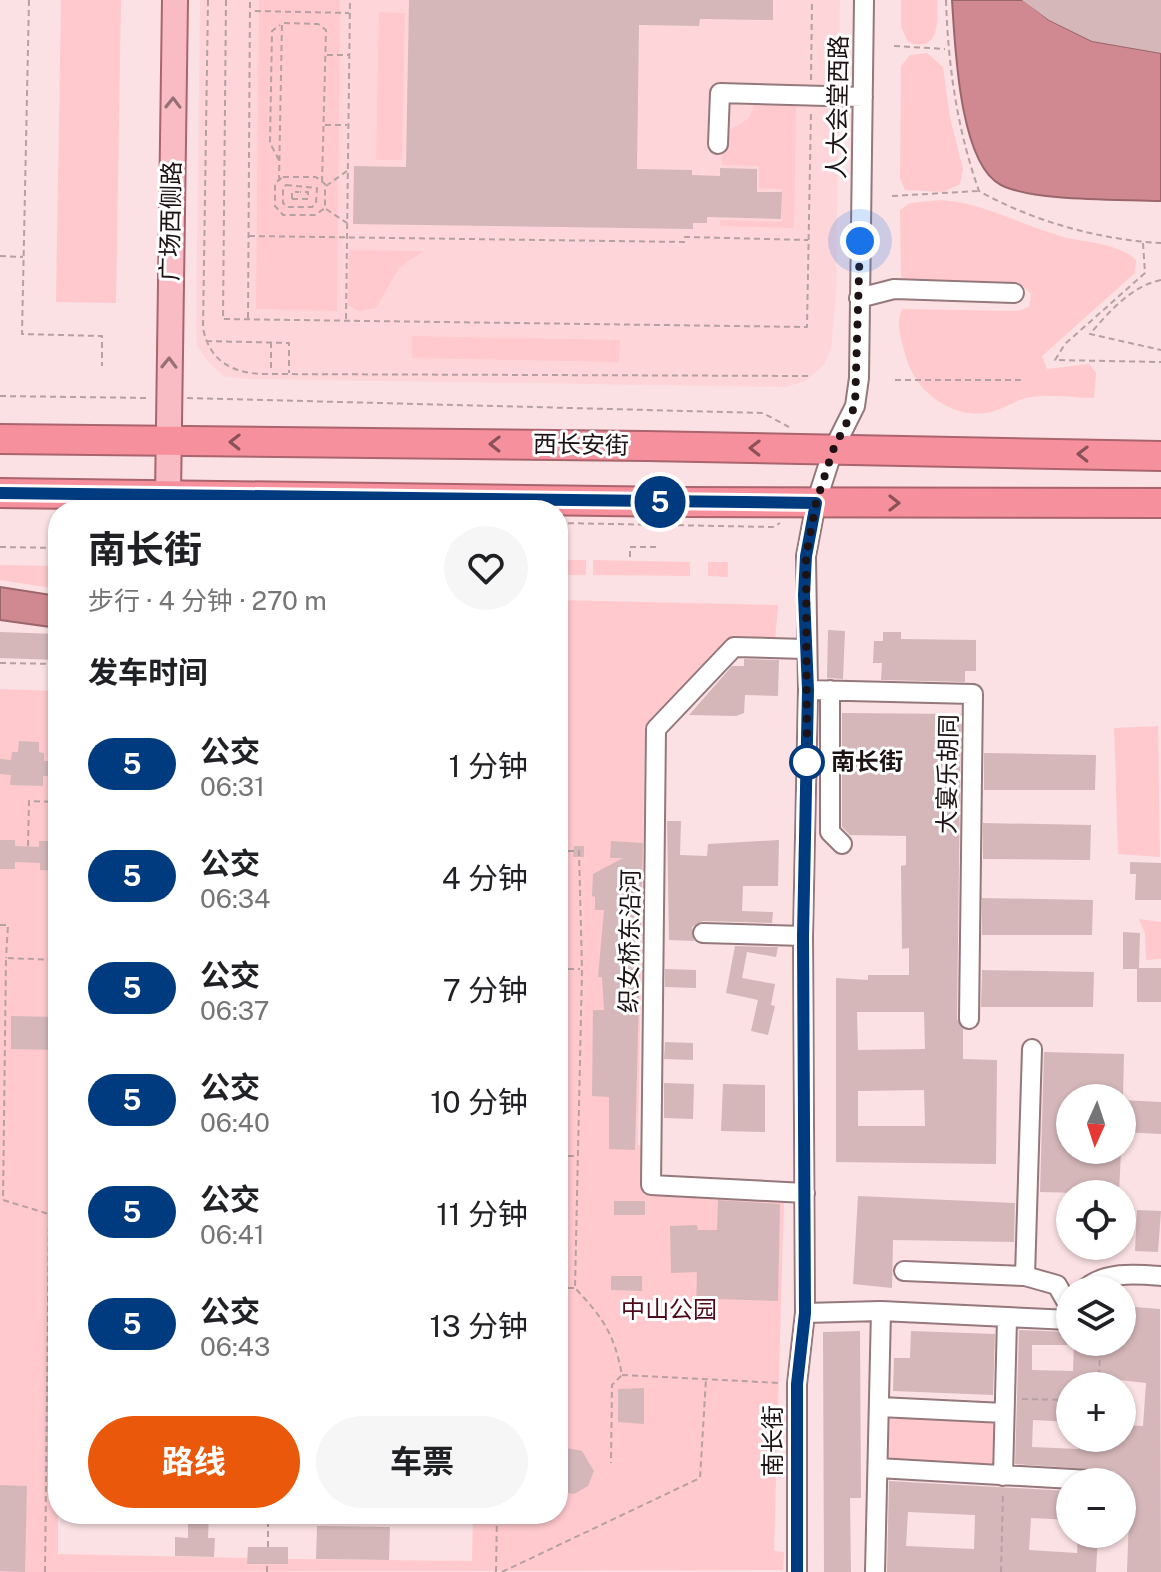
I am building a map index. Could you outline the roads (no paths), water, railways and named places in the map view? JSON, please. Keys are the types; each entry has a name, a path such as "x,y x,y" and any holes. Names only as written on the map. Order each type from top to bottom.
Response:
{"highway":[{"name":"西长安街","path":"0,439 1161,456"},
{"path":"0,493 816,503 1161,503"}],"main road":[{"name":"广场西侧路","path":"168,495 175,0"}],"street":[{"name":"人大会堂西路","path":"833,450 855,406 864,0"},
{"path":"718,144 720,93 863,97"},
{"path":"859,298 894,289 1014,293"},
{"name":"南长街","path":"797,1572 797,1384 805,1313 803,936 808,690 806,556 816,503 833,450"},
{"name":"织女桥东沿河","path":"805,649 734,647 656,729 651,1185 805,1193"},
{"name":"大宴乐胡同","path":"808,690 973,694 969,1019"},
{"path":"830,690 830,832 842,844"},
{"path":"703,933 803,936"},
{"path":"1025,1276 1032,1049"},
{"path":"904,1271 1025,1276 1056,1285"},
{"path":"1118,1276 1130,1273 1161,1276"},
{"path":"805,1313 881,1311 1056,1320"},
{"path":"875,1572 881,1311"},
{"path":"1003,1476 1007,1319"},
{"path":"880,1407 1005,1405"},
{"path":"878,1468 1056,1479"}],"place":[{"name":"南长街","path":"807,762"}],"park label":[{"name":"中山公园","path":"669,1310"}]}
